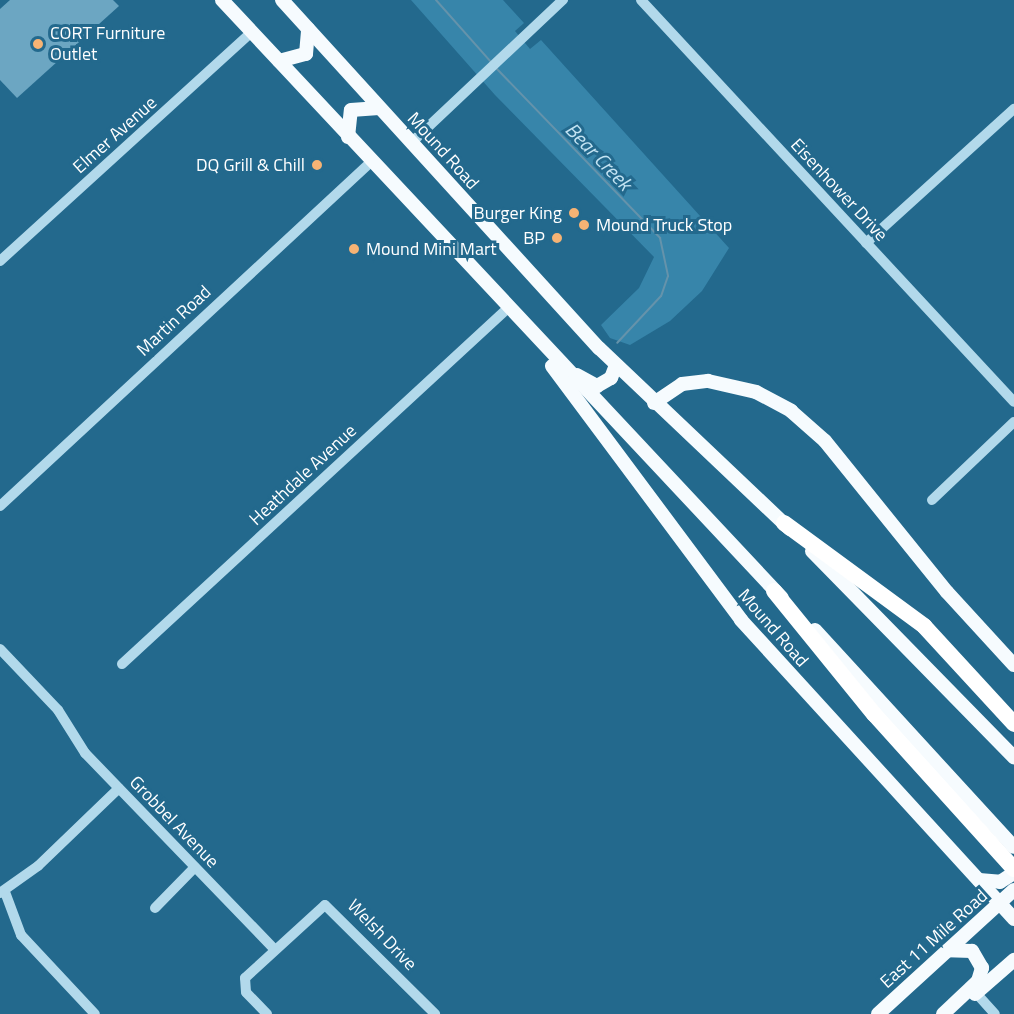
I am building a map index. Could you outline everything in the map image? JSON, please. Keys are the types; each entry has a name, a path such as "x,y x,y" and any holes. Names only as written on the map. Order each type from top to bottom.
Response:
{"highway":[{"path":"784,523 924,626 1014,724"},
{"path":"774,591 1012,881"}],"main road":[{"name":"Mound Road","path":"222,0 533,337 1014,847"},
{"name":"Mound Road","path":"282,0 616,365 784,523 1014,758"},
{"path":"279,61 306,54 308,29"},
{"path":"348,138 351,110 380,108"},
{"name":"Mound Road","path":"533,337 741,620 1014,920"},
{"path":"551,356 597,386 611,378 616,365"},
{"path":"654,403 682,384 708,381 756,392 791,411 825,441 947,592 1014,665"},
{"path":"979,880 1012,881"},
{"name":"East 11 Mile Road","path":"878,1014 1000,903 1012,881"},
{"path":"943,1014 978,981 982,968 972,951 948,950"},
{"path":"954,1014 1014,960"}],"street":[{"path":"411,143 563,0"},
{"name":"Eisenhower Drive","path":"641,0 1014,402"},
{"name":"Elmer Avenue","path":"0,261 251,33"},
{"path":"866,243 1014,109"},
{"name":"Martin Road","path":"0,506 371,162"},
{"name":"Heathdale Avenue","path":"122,664 507,309"},
{"path":"932,500 1014,422"},
{"name":"Grobbel Avenue","path":"0,649 58,710 81,748 274,949"},
{"path":"95,1014 21,935 2,893 119,789"},
{"path":"155,908 195,867"},
{"name":"Welsh Drive","path":"274,949 318,907 331,906 435,1014"},
{"path":"267,1014 243,984 274,949"},
{"path":"976,993 995,1014"}],"shaded area":[{"path":"411,0 503,0 524,23 515,31 530,49 541,40 729,248 702,291 670,321 630,345 610,338 601,325 639,288 654,257 495,95"}],"building":[{"name":"CORT Furniture Outlet","path":"10,0 113,0 119,6 17,98 0,80 0,9"}],"waterway":[{"name":"Bear Creek","path":"436,0 491,62"},
{"name":"Bear Creek","path":"497,69 660,238 668,276 661,296 617,343"}],"place":[{"name":"CORT Furniture Outlet","path":"38,44"},
{"name":"DQ Grill & Chill","path":"317,165"},
{"name":"Burger King","path":"574,213"},
{"name":"Mound Truck Stop","path":"584,225"},
{"name":"BP","path":"557,238"},
{"name":"Mound Mini Mart","path":"354,249"}]}
